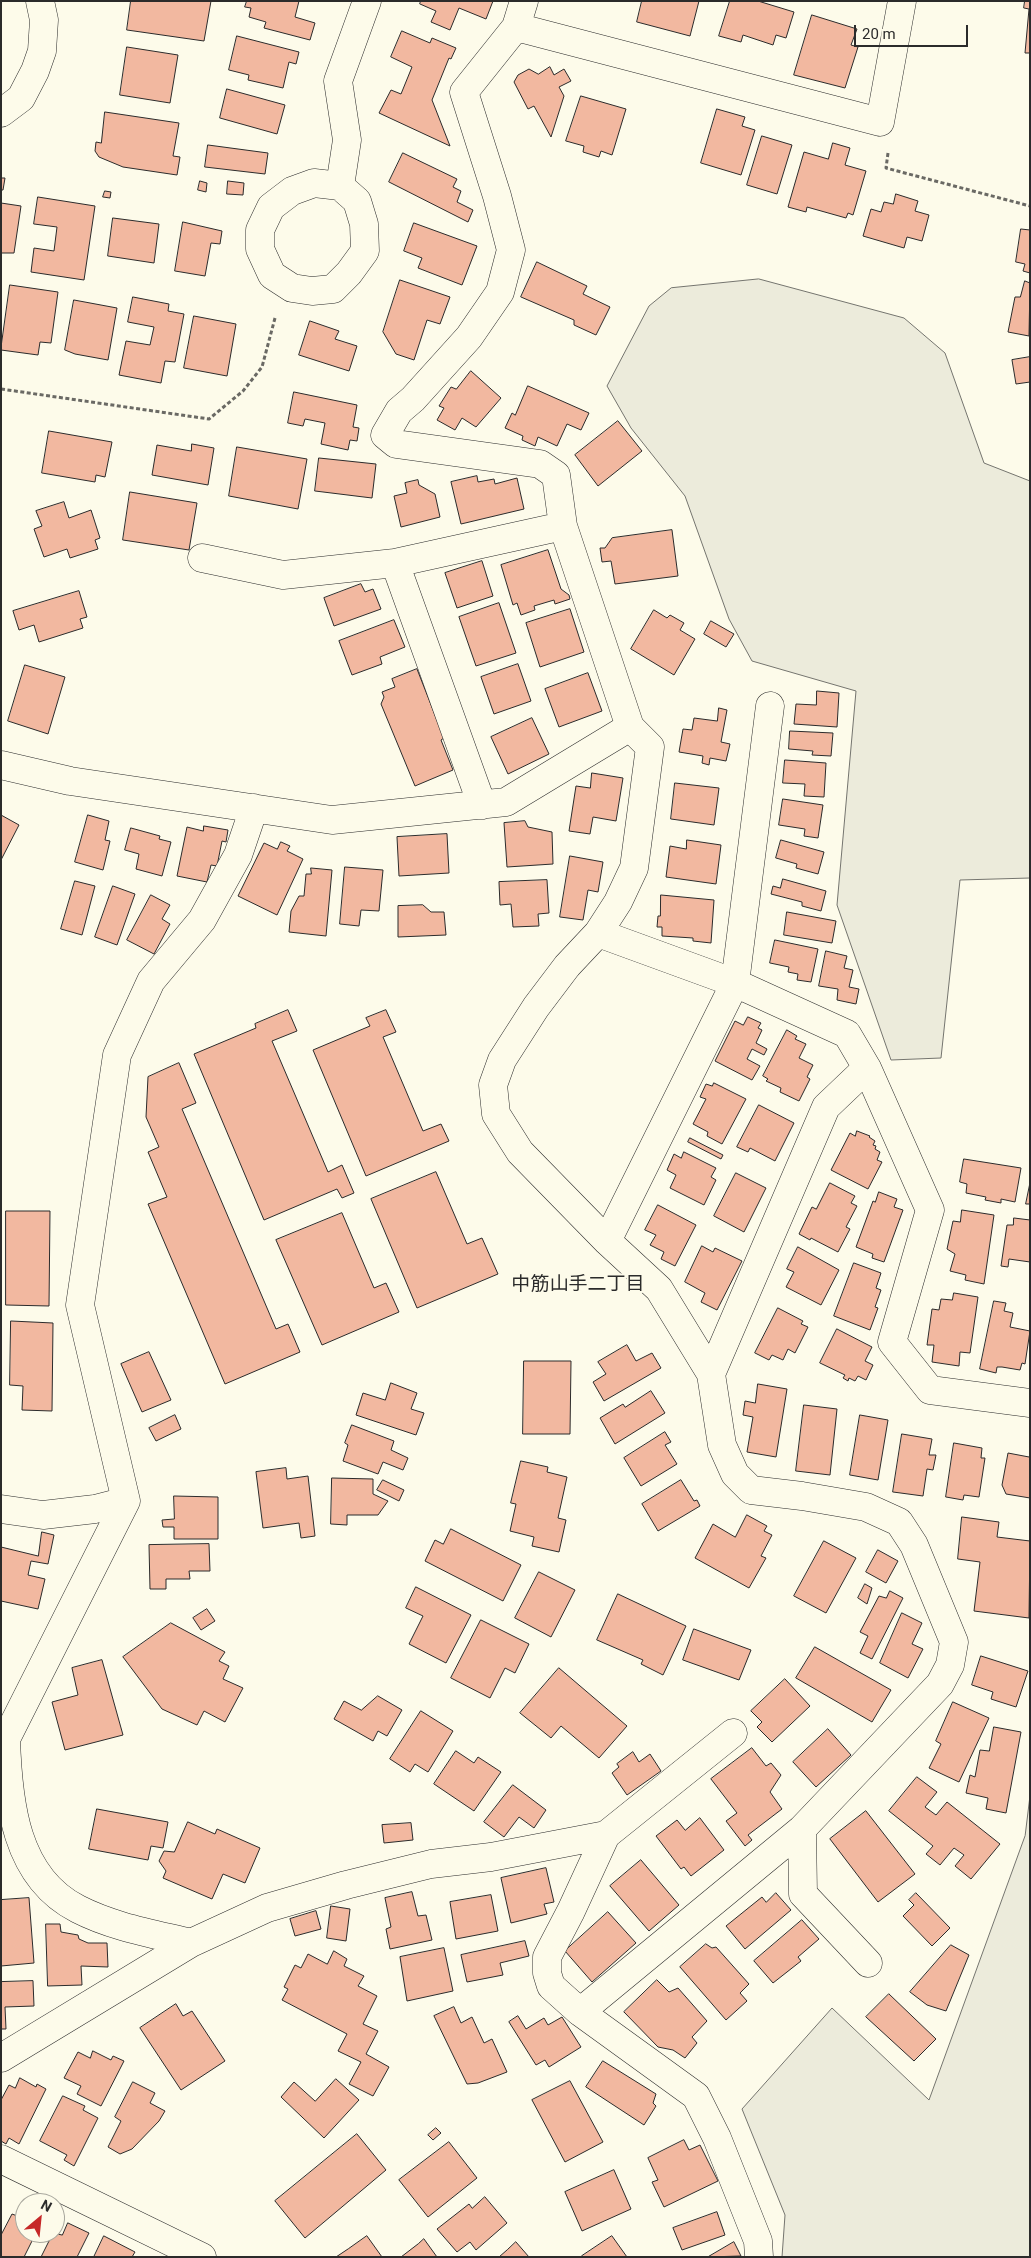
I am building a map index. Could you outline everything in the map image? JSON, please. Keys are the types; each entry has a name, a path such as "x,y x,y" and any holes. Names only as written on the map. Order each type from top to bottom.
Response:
{"street":[{"path":"1,113 21,98 36,71 42,51 44,20 40,1"},
{"path":"340,186 347,140 338,81 367,1"},
{"path":"524,1 516,27 464,92 497,196 511,250 500,292 469,337 413,399 399,411 385,435 396,444 540,464 556,476 563,526 630,727 650,747 634,868 621,896 598,933 567,966 536,1007 502,1060 493,1085 496,1114 520,1152 607,1241 660,1289 711,1374 722,1445 735,1474 751,1490 802,1496 866,1507 900,1522 914,1545 954,1642 950,1665 940,1684 802,1830 580,2012"},
{"path":"516,27 880,122 902,1"},
{"path":"314,183 340,186 357,201 364,224 365,251 350,273 333,289 312,291 292,288 272,275 260,249 260,230 271,207 292,191 314,183"},
{"path":"202,558 283,575 395,562 563,526"},
{"path":"395,562 482,804"},
{"path":"607,1241 735,983 770,706"},
{"path":"1,765 70,781 332,820 506,802 630,727"},
{"path":"191,1943 121,1926 78,1909 56,1895 35,1870 20,1840 8,1787 3,1739 126,1501 80,1305 117,1055 151,980 202,920 234,863 254,808"},
{"path":"598,933 735,983 847,1034 867,1068 930,1210 892,1342 930,1390 1030,1403"},
{"path":"711,1374 826,1107 867,1068"},
{"path":"1,1509 43,1515 96,1509 126,1501"},
{"path":"734,1733 606,1835 571,1911 547,1956 547,1973 551,1986 580,2012 696,2096 717,2138 758,2241 759,2257"},
{"path":"802,1830 803,1894 868,1963"},
{"path":"1,2058 191,1943 267,1908 346,1885 431,1864 491,1856 606,1835"},
{"path":"1,2158 189,2254"}],"path":[{"path":"880,122 890,145 886,168 1030,206"},
{"path":"1,389 209,419 244,391 262,367 285,283"}],"shaded area":[{"path":"759,279 904,318 945,353 984,463 1030,481 1030,878 960,880 941,1058 891,1060 837,905 856,691 752,661 729,619 685,496 631,428 607,386 649,306 671,288"},
{"path":"1030,1796 1030,2257 782,2257 785,2215 742,2109 832,2008 929,2100 1025,1836"}],"building":[{"path":"131,1 211,1 204,41 127,30"},
{"path":"247,1 299,1 295,17 315,23 310,40 264,28 266,22 249,17 251,8 245,7"},
{"path":"421,1 493,1 486,19 459,8 450,30 431,22 436,11 420,4"},
{"path":"642,1 699,1 690,36 637,22"},
{"path":"730,1 758,1 794,12 786,38 776,35 773,45 743,35 741,42 719,36"},
{"path":"1025,1 1030,1 1030,53 1025,53 1029,9 1024,8"},
{"path":"812,15 857,29 851,45 858,47 845,88 794,75"},
{"path":"402,31 430,43 432,38 456,48 451,59 449,58 432,100 450,146 379,113 391,90 401,94 412,67 391,57"},
{"path":"237,36 299,52 296,64 289,62 283,88 248,80 249,75 229,70"},
{"path":"127,47 178,55 170,103 120,95"},
{"path":"550,67 554,75 564,69 571,81 559,87 564,96 551,137 534,106 528,109 514,82 518,75 529,69 538,74"},
{"path":"227,89 285,105 277,134 220,118"},
{"path":"581,96 626,109 612,155 601,151 599,157 583,152 584,146 566,141"},
{"path":"717,109 745,117 742,126 755,130 741,175 701,163"},
{"path":"105,112 179,123 173,156 180,157 177,175 123,167 99,157 95,151 96,142 101,143"},
{"path":"762,136 792,145 777,194 747,185"},
{"path":"833,143 850,148 845,165 866,171 853,215 848,213 846,218 807,207 806,212 788,207 804,152 828,159"},
{"path":"208,145 268,153 265,174 205,167"},
{"path":"403,153 457,179 453,187 461,191 457,202 473,210 468,222 389,182"},
{"path":"1,178 5,178 3,190 1,190"},
{"path":"200,181 207,183 206,192 198,190"},
{"path":"228,181 244,183 243,195 227,194"},
{"path":"105,191 111,192 110,198 103,197"},
{"path":"896,194 918,201 915,211 929,215 922,241 907,237 904,248 863,236 871,209 881,212 884,202 893,204"},
{"path":"38,197 95,206 84,280 31,272 34,248 54,251 57,227 34,224"},
{"path":"1,203 21,206 14,253 1,253"},
{"path":"113,218 159,224 154,263 108,256"},
{"path":"183,222 222,231 220,244 211,243 205,276 175,271"},
{"path":"414,223 477,246 462,285 418,268 422,258 404,251"},
{"path":"1021,229 1030,230 1030,273 1023,271 1025,264 1016,262"},
{"path":"537,262 587,286 583,294 610,307 596,335 574,325 574,320 521,297"},
{"path":"400,280 450,297 440,324 427,320 414,360 396,354 383,332"},
{"path":"1025,281 1030,283 1029,336 1008,332 1015,297 1020,297"},
{"path":"10,285 58,292 51,343 40,342 38,355 1,350"},
{"path":"133,297 169,304 168,311 184,314 175,362 165,361 161,383 119,375 126,341 150,345 154,327 128,322"},
{"path":"74,300 117,308 108,360 75,354 65,350"},
{"path":"194,316 236,324 227,376 184,368"},
{"path":"310,321 339,331 335,339 357,346 349,371 299,355"},
{"path":"1030,357 1030,382 1016,384 1012,360"},
{"path":"471,371 501,398 476,427 462,418 455,430 437,420 444,408 439,406 451,387 456,389"},
{"path":"528,386 589,413 581,430 567,424 557,446 538,437 535,446 522,440 523,436 505,428 512,413 515,415"},
{"path":"294,392 357,405 353,427 359,428 357,441 350,440 348,450 321,444 325,423 305,419 303,426 288,423"},
{"path":"618,421 642,451 598,486 575,455"},
{"path":"49,431 112,442 105,477 96,475 95,482 42,473"},
{"path":"192,444 214,448 208,485 152,475 157,445 191,451"},
{"path":"237,447 307,459 298,509 229,496"},
{"path":"319,458 376,464 372,498 315,491"},
{"path":"477,476 478,482 494,479 495,484 517,478 524,509 461,524 451,482"},
{"path":"418,480 419,485 435,494 440,517 401,527 394,496 407,493 405,483"},
{"path":"130,492 197,503 189,550 123,540"},
{"path":"64,502 69,518 91,510 100,538 95,540 98,549 70,558 67,549 44,557 34,529 42,526 36,511"},
{"path":"672,530 678,576 615,584 611,561 602,562 600,548 605,548 612,538"},
{"path":"548,550 561,589 569,595 570,599 555,604 554,600 534,606 535,610 521,615 517,603 513,605 501,565"},
{"path":"482,561 493,596 457,608 445,573"},
{"path":"361,584 365,592 373,589 381,609 334,626 324,598"},
{"path":"79,591 87,617 80,619 83,628 39,642 34,625 19,630 13,611"},
{"path":"499,603 516,653 476,666 459,617"},
{"path":"570,609 584,652 540,667 526,623"},
{"path":"654,610 667,618 670,615 684,623 680,630 695,639 674,675 631,649"},
{"path":"394,620 405,647 380,657 382,664 352,675 339,641"},
{"path":"711,621 734,634 726,647 704,634"},
{"path":"518,664 531,701 494,714 481,677"},
{"path":"25,665 65,677 48,734 8,721"},
{"path":"417,669 444,738 441,740 453,770 415,786 381,704 384,697 382,692 395,687 392,679"},
{"path":"588,673 602,711 559,727 545,689"},
{"path":"817,691 839,693 837,727 794,724 796,704 816,705"},
{"path":"719,708 727,710 721,742 730,744 726,761 710,758 709,765 702,763 703,756 679,752 683,729 692,730 694,718 717,721"},
{"path":"532,718 549,754 508,774 491,737"},
{"path":"790,731 833,733 831,756 812,755 813,751 789,749"},
{"path":"785,760 826,763 824,797 804,796 805,784 783,783"},
{"path":"592,773 623,778 616,821 593,817 590,834 569,831 576,786 590,788"},
{"path":"675,783 719,788 714,825 671,819"},
{"path":"783,799 823,805 818,838 804,836 805,829 779,825"},
{"path":"1,815 19,825 1,860"},
{"path":"88,815 109,821 105,840 110,841 103,870 75,862"},
{"path":"525,821 528,827 552,832 553,864 507,867 504,823"},
{"path":"204,826 228,830 226,842 222,841 217,866 211,865 207,882 177,876 187,827 203,831"},
{"path":"131,828 160,836 159,839 171,842 162,876 136,869 139,854 125,850"},
{"path":"447,834 449,873 399,876 397,837"},
{"path":"687,840 721,845 716,884 666,877 670,846 686,849"},
{"path":"781,840 824,852 818,874 796,868 797,864 776,858"},
{"path":"281,842 290,846 287,851 303,859 277,915 238,896 264,843 277,849"},
{"path":"570,856 603,862 598,892 588,890 583,920 560,917"},
{"path":"345,867 383,870 379,911 361,910 359,926 340,924"},
{"path":"311,868 332,870 326,936 289,932 291,911 299,896 304,896 306,874 311,874"},
{"path":"783,879 826,891 821,911 802,906 802,902 771,894 773,886 780,888"},
{"path":"547,880 549,913 538,914 539,926 513,927 511,904 500,905 499,882"},
{"path":"75,881 95,886 82,935 61,929"},
{"path":"113,886 135,894 117,945 95,937"},
{"path":"151,895 170,905 162,919 170,924 154,954 127,940"},
{"path":"661,895 714,900 711,943 693,941 693,938 662,936 662,927 657,927 658,916 660,916"},
{"path":"423,905 431,912 444,912 446,935 398,937 398,906"},
{"path":"787,912 836,921 832,943 784,935"},
{"path":"775,940 818,949 811,982 797,980 798,974 788,972 789,967 770,963"},
{"path":"826,951 847,956 844,968 853,970 849,987 859,989 856,1004 837,1000 838,989 819,986"},
{"path":"288,1010 297,1031 272,1041 328,1172 342,1165 354,1193 342,1198 337,1189 264,1220 194,1054 256,1028 255,1024"},
{"path":"386,1010 396,1032 383,1037 423,1131 441,1124 449,1141 366,1176 313,1050 370,1026 366,1018"},
{"path":"748,1017 761,1023 758,1028 762,1030 756,1043 767,1049 764,1055 752,1049 747,1059 760,1066 752,1080 715,1061 735,1021 743,1025"},
{"path":"787,1030 797,1036 795,1039 806,1044 799,1058 813,1065 807,1077 810,1079 799,1101 780,1092 781,1088 766,1081 768,1079 763,1076"},
{"path":"179,1063 196,1103 182,1109 276,1329 288,1324 300,1352 225,1384 148,1204 167,1197 148,1152 159,1147 146,1117 148,1077"},
{"path":"714,1083 746,1099 722,1144 707,1136 708,1132 693,1124 706,1099 700,1097 706,1084 712,1086"},
{"path":"759,1105 794,1123 775,1161 750,1148 748,1152 737,1147"},
{"path":"857,1131 870,1136 875,1141 873,1145 880,1152 877,1160 882,1162 868,1189 831,1170 850,1133 855,1136"},
{"path":"690,1138 723,1155 721,1159 688,1142"},
{"path":"684,1152 716,1168 711,1177 716,1180 704,1205 670,1188 676,1175 667,1170 674,1154 681,1158"},
{"path":"964,1159 1021,1168 1015,1202 1001,1199 1001,1203 985,1200 986,1197 966,1193 967,1184 960,1182"},
{"path":"436,1172 467,1244 482,1238 498,1274 417,1308 371,1199"},
{"path":"736,1173 766,1188 744,1232 714,1216"},
{"path":"830,1183 855,1196 851,1203 857,1206 846,1227 850,1229 838,1252 799,1234 812,1207 816,1209"},
{"path":"1030,1183 1030,1204 1026,1204"},
{"path":"879,1192 897,1199 894,1207 903,1210 884,1262 872,1258 873,1254 856,1247 873,1201 875,1202"},
{"path":"658,1205 696,1225 675,1266 661,1259 664,1252 650,1245 656,1235 645,1230"},
{"path":"962,1210 994,1215 984,1284 965,1280 966,1275 950,1271 955,1254 947,1249 953,1221 960,1222"},
{"path":"6,1211 50,1211 49,1306 6,1305"},
{"path":"342,1213 374,1288 386,1283 399,1312 322,1345 276,1240"},
{"path":"1014,1218 1030,1220 1030,1262 1009,1259 1008,1267 1001,1266 1007,1225 1013,1225"},
{"path":"702,1246 713,1252 715,1248 742,1261 717,1310 701,1302 705,1293 685,1282"},
{"path":"798,1247 839,1270 821,1305 786,1287 794,1272 787,1269"},
{"path":"854,1263 881,1273 876,1288 881,1290 875,1307 878,1308 870,1330 834,1316"},
{"path":"954,1293 978,1297 970,1353 960,1352 959,1366 932,1362 934,1345 927,1345 932,1309 939,1310 941,1299 952,1300"},
{"path":"994,1301 1006,1303 1004,1311 1013,1313 1010,1327 1030,1331 1025,1364 1022,1363 1020,1370 997,1367 996,1373 980,1369"},
{"path":"778,1308 803,1321 801,1324 808,1327 795,1353 788,1349 783,1360 772,1355 769,1360 755,1353"},
{"path":"11,1321 53,1323 52,1411 22,1410 23,1386 10,1385"},
{"path":"837,1329 872,1347 865,1361 873,1365 866,1380 858,1376 855,1381 849,1378 848,1381 843,1378 845,1375 820,1363"},
{"path":"627,1345 636,1361 652,1353 661,1368 604,1401 593,1382 606,1374 598,1362"},
{"path":"149,1352 171,1400 142,1412 121,1364"},
{"path":"524,1361 571,1361 570,1434 523,1434"},
{"path":"391,1383 417,1393 411,1409 424,1413 416,1435 356,1415 363,1393 385,1400"},
{"path":"758,1384 787,1389 776,1457 747,1452 753,1417 743,1415 745,1401 755,1403"},
{"path":"651,1391 665,1413 615,1444 600,1418 623,1404 625,1407"},
{"path":"804,1405 837,1409 830,1475 796,1471"},
{"path":"175,1415 181,1429 156,1441 149,1428"},
{"path":"860,1415 888,1420 878,1480 850,1475"},
{"path":"352,1425 394,1441 391,1450 408,1458 403,1470 383,1462 378,1474 343,1461 348,1445 345,1443"},
{"path":"665,1432 671,1442 665,1445 677,1464 641,1486 624,1458"},
{"path":"902,1434 932,1439 929,1455 936,1455 933,1470 927,1469 923,1496 893,1492"},
{"path":"954,1443 982,1448 981,1458 985,1458 979,1497 964,1495 963,1500 946,1497"},
{"path":"1030,1450 1030,1498 1006,1494 1002,1485 1008,1453 1029,1457"},
{"path":"521,1461 548,1467 547,1472 567,1477 558,1518 566,1520 559,1552 532,1546 534,1537 510,1531 516,1504 511,1503"},
{"path":"286,1468 287,1479 308,1476 315,1536 301,1538 299,1523 263,1528 256,1472"},
{"path":"332,1478 373,1479 373,1494 388,1501 378,1515 347,1515 347,1525 331,1524"},
{"path":"383,1480 404,1490 399,1501 377,1490"},
{"path":"681,1480 694,1501 697,1500 700,1506 658,1531 642,1504"},
{"path":"174,1496 218,1497 218,1539 174,1539 174,1527 163,1527 162,1520 174,1519"},
{"path":"747,1515 767,1526 764,1531 772,1535 761,1556 766,1558 749,1588 695,1558 713,1524 735,1537"},
{"path":"962,1517 999,1522 997,1537 1030,1541 1029,1618 974,1611 980,1562 958,1559"},
{"path":"451,1529 521,1565 503,1601 425,1561 435,1540 443,1544"},
{"path":"42,1532 54,1535 48,1564 31,1561 28,1575 45,1579 38,1609 1,1601 1,1547 38,1556"},
{"path":"824,1541 856,1558 826,1613 794,1596"},
{"path":"209,1544 210,1571 189,1571 190,1579 166,1579 166,1589 150,1589 149,1545"},
{"path":"878,1550 898,1561 886,1583 866,1572"},
{"path":"539,1572 575,1590 551,1637 515,1618"},
{"path":"865,1584 872,1588 867,1604 858,1598"},
{"path":"416,1587 471,1615 446,1663 409,1644 423,1616 406,1608"},
{"path":"890,1591 903,1598 872,1659 860,1653 868,1636 860,1632 879,1596 886,1598"},
{"path":"618,1594 686,1626 663,1675 641,1664 643,1660 597,1640"},
{"path":"207,1609 215,1621 201,1630 193,1618"},
{"path":"902,1613 922,1623 912,1644 923,1649 908,1678 880,1663"},
{"path":"481,1620 529,1644 515,1673 505,1668 490,1698 451,1678"},
{"path":"171,1623 225,1652 219,1661 229,1666 223,1679 243,1688 225,1722 204,1711 197,1725 162,1709 123,1657"},
{"path":"694,1629 751,1650 739,1680 683,1660"},
{"path":"815,1647 891,1690 872,1722 796,1678"},
{"path":"981,1656 1028,1671 1016,1707 991,1699 993,1692 972,1685"},
{"path":"102,1660 123,1735 65,1750 52,1702 78,1695 72,1668"},
{"path":"559,1668 627,1726 599,1758 561,1726 551,1738 520,1713"},
{"path":"785,1679 810,1706 772,1742 757,1727 762,1722 751,1711"},
{"path":"378,1696 402,1710 387,1736 378,1731 373,1741 334,1719 344,1701 361,1710"},
{"path":"953,1702 989,1718 959,1782 929,1768 941,1744 936,1741"},
{"path":"421,1711 453,1731 428,1772 415,1764 410,1772 390,1759"},
{"path":"994,1727 1021,1732 1006,1813 986,1809 988,1798 966,1793 970,1775 975,1777 980,1750 989,1751"},
{"path":"828,1729 851,1755 816,1787 793,1762"},
{"path":"752,1748 766,1766 771,1763 781,1775 770,1792 782,1809 748,1835 752,1840 745,1846 726,1821 737,1813 711,1779"},
{"path":"456,1751 474,1763 478,1757 501,1772 474,1811 434,1784"},
{"path":"633,1752 639,1762 650,1754 661,1771 627,1795 612,1773 619,1767 617,1764"},
{"path":"917,1777 937,1792 925,1807 936,1815 947,1802 1000,1844 971,1879 955,1866 964,1855 954,1848 940,1865 926,1854 933,1846 889,1811"},
{"path":"513,1785 546,1810 534,1828 519,1817 504,1837 484,1822"},
{"path":"97,1809 168,1822 163,1848 151,1846 148,1860 89,1849"},
{"path":"866,1811 915,1874 878,1902 830,1839"},
{"path":"700,1818 724,1850 691,1876 684,1867 681,1869 656,1836 677,1820 685,1830"},
{"path":"188,1822 215,1834 217,1829 260,1848 245,1883 223,1874 212,1899 163,1878 166,1871 159,1861 164,1851 174,1852"},
{"path":"411,1823 413,1840 384,1843 382,1825"},
{"path":"641,1860 679,1905 649,1931 610,1886"},
{"path":"546,1868 554,1902 544,1904 547,1914 511,1923 501,1878"},
{"path":"412,1892 418,1916 426,1915 432,1940 390,1949 386,1929 391,1927 385,1898"},
{"path":"776,1893 791,1910 745,1949 726,1926 762,1897 766,1902"},
{"path":"916,1893 950,1928 932,1946 903,1916 914,1905 909,1900"},
{"path":"491,1895 498,1931 456,1939 450,1902"},
{"path":"29,1898 34,1963 1,1966 1,1900"},
{"path":"331,1906 350,1909 346,1941 327,1938"},
{"path":"316,1911 321,1929 295,1936 290,1919"},
{"path":"608,1912 636,1943 592,1982 565,1951"},
{"path":"802,1920 819,1939 798,1957 801,1961 773,1983 754,1961"},
{"path":"46,1924 60,1924 61,1932 78,1935 79,1939 88,1943 107,1943 108,1967 81,1966 82,1985 48,1986"},
{"path":"525,1941 529,1956 500,1963 503,1975 467,1982 461,1955"},
{"path":"706,1944 712,1948 716,1947 749,1984 740,1993 747,2001 726,2020 680,1967"},
{"path":"951,1945 969,1955 946,2011 927,2005 910,1992"},
{"path":"444,1948 453,1991 407,2001 400,1957"},
{"path":"334,1951 347,1959 344,1966 364,1976 358,1986 377,1996 363,2024 378,2031 366,2054 389,2067 373,2096 349,2084 361,2062 338,2051 347,2034 282,2000 288,1989 284,1987 295,1965 301,1968 308,1954 327,1964"},
{"path":"657,1980 669,1992 678,1988 707,2021 692,2037 697,2043 685,2058 673,2050 658,2047 624,2012"},
{"path":"33,1981 34,2006 5,2007 6,2029 1,2029 1,1982"},
{"path":"889,1994 936,2039 914,2061 866,2017"},
{"path":"176,2004 183,2016 192,2011 225,2061 181,2090 140,2028"},
{"path":"454,2007 461,2023 472,2017 484,2043 492,2039 507,2072 478,2083 467,2084 434,2016"},
{"path":"518,2016 526,2029 544,2018 548,2025 562,2017 581,2047 549,2067 545,2060 536,2065 509,2022"},
{"path":"93,2051 111,2060 113,2056 124,2061 101,2106 77,2094 81,2086 64,2078 78,2052 90,2058"},
{"path":"603,2061 656,2094 653,2103 656,2106 644,2125 586,2087"},
{"path":"20,2078 36,2087 37,2084 46,2089 19,2144 9,2138 6,2144 1,2141 1,2100 9,2085 15,2088"},
{"path":"336,2079 359,2100 324,2138 281,2097 294,2082 315,2101"},
{"path":"570,2081 603,2142 565,2162 532,2100"},
{"path":"133,2082 155,2093 150,2103 165,2111 159,2121 132,2149 120,2154 108,2147 121,2121 115,2117"},
{"path":"63,2096 85,2106 83,2110 98,2118 74,2166 64,2160 67,2155 40,2141"},
{"path":"436,2128 441,2133 433,2140 428,2135"},
{"path":"357,2134 386,2170 305,2238 275,2201"},
{"path":"684,2140 689,2150 700,2145 718,2181 664,2207 652,2182 658,2180 648,2158"},
{"path":"449,2142 477,2178 428,2217 399,2180"},
{"path":"614,2170 631,2209 582,2231 565,2192"},
{"path":"485,2197 507,2223 476,2250 470,2242 457,2252 437,2229 469,2204 472,2208"},
{"path":"717,2212 725,2235 682,2250 673,2228"},
{"path":"12,2214 15,2215 15,2243 31,2243 24,2257 1,2257 1,2235"},
{"path":"68,2223 89,2233 77,2257 41,2257 48,2243 65,2243 65,2229"},
{"path":"104,2236 135,2252 132,2257 94,2257"},
{"path":"367,2236 382,2257 336,2257 348,2249"},
{"path":"612,2236 627,2257 582,2256"},
{"path":"424,2239 437,2257 401,2257 418,2244"},
{"path":"516,2242 529,2257 499,2257 507,2250"},
{"path":"734,2242 741,2256 708,2257"}],"district":[{"name":"中筋山手二丁目","path":"578,1285"}]}
